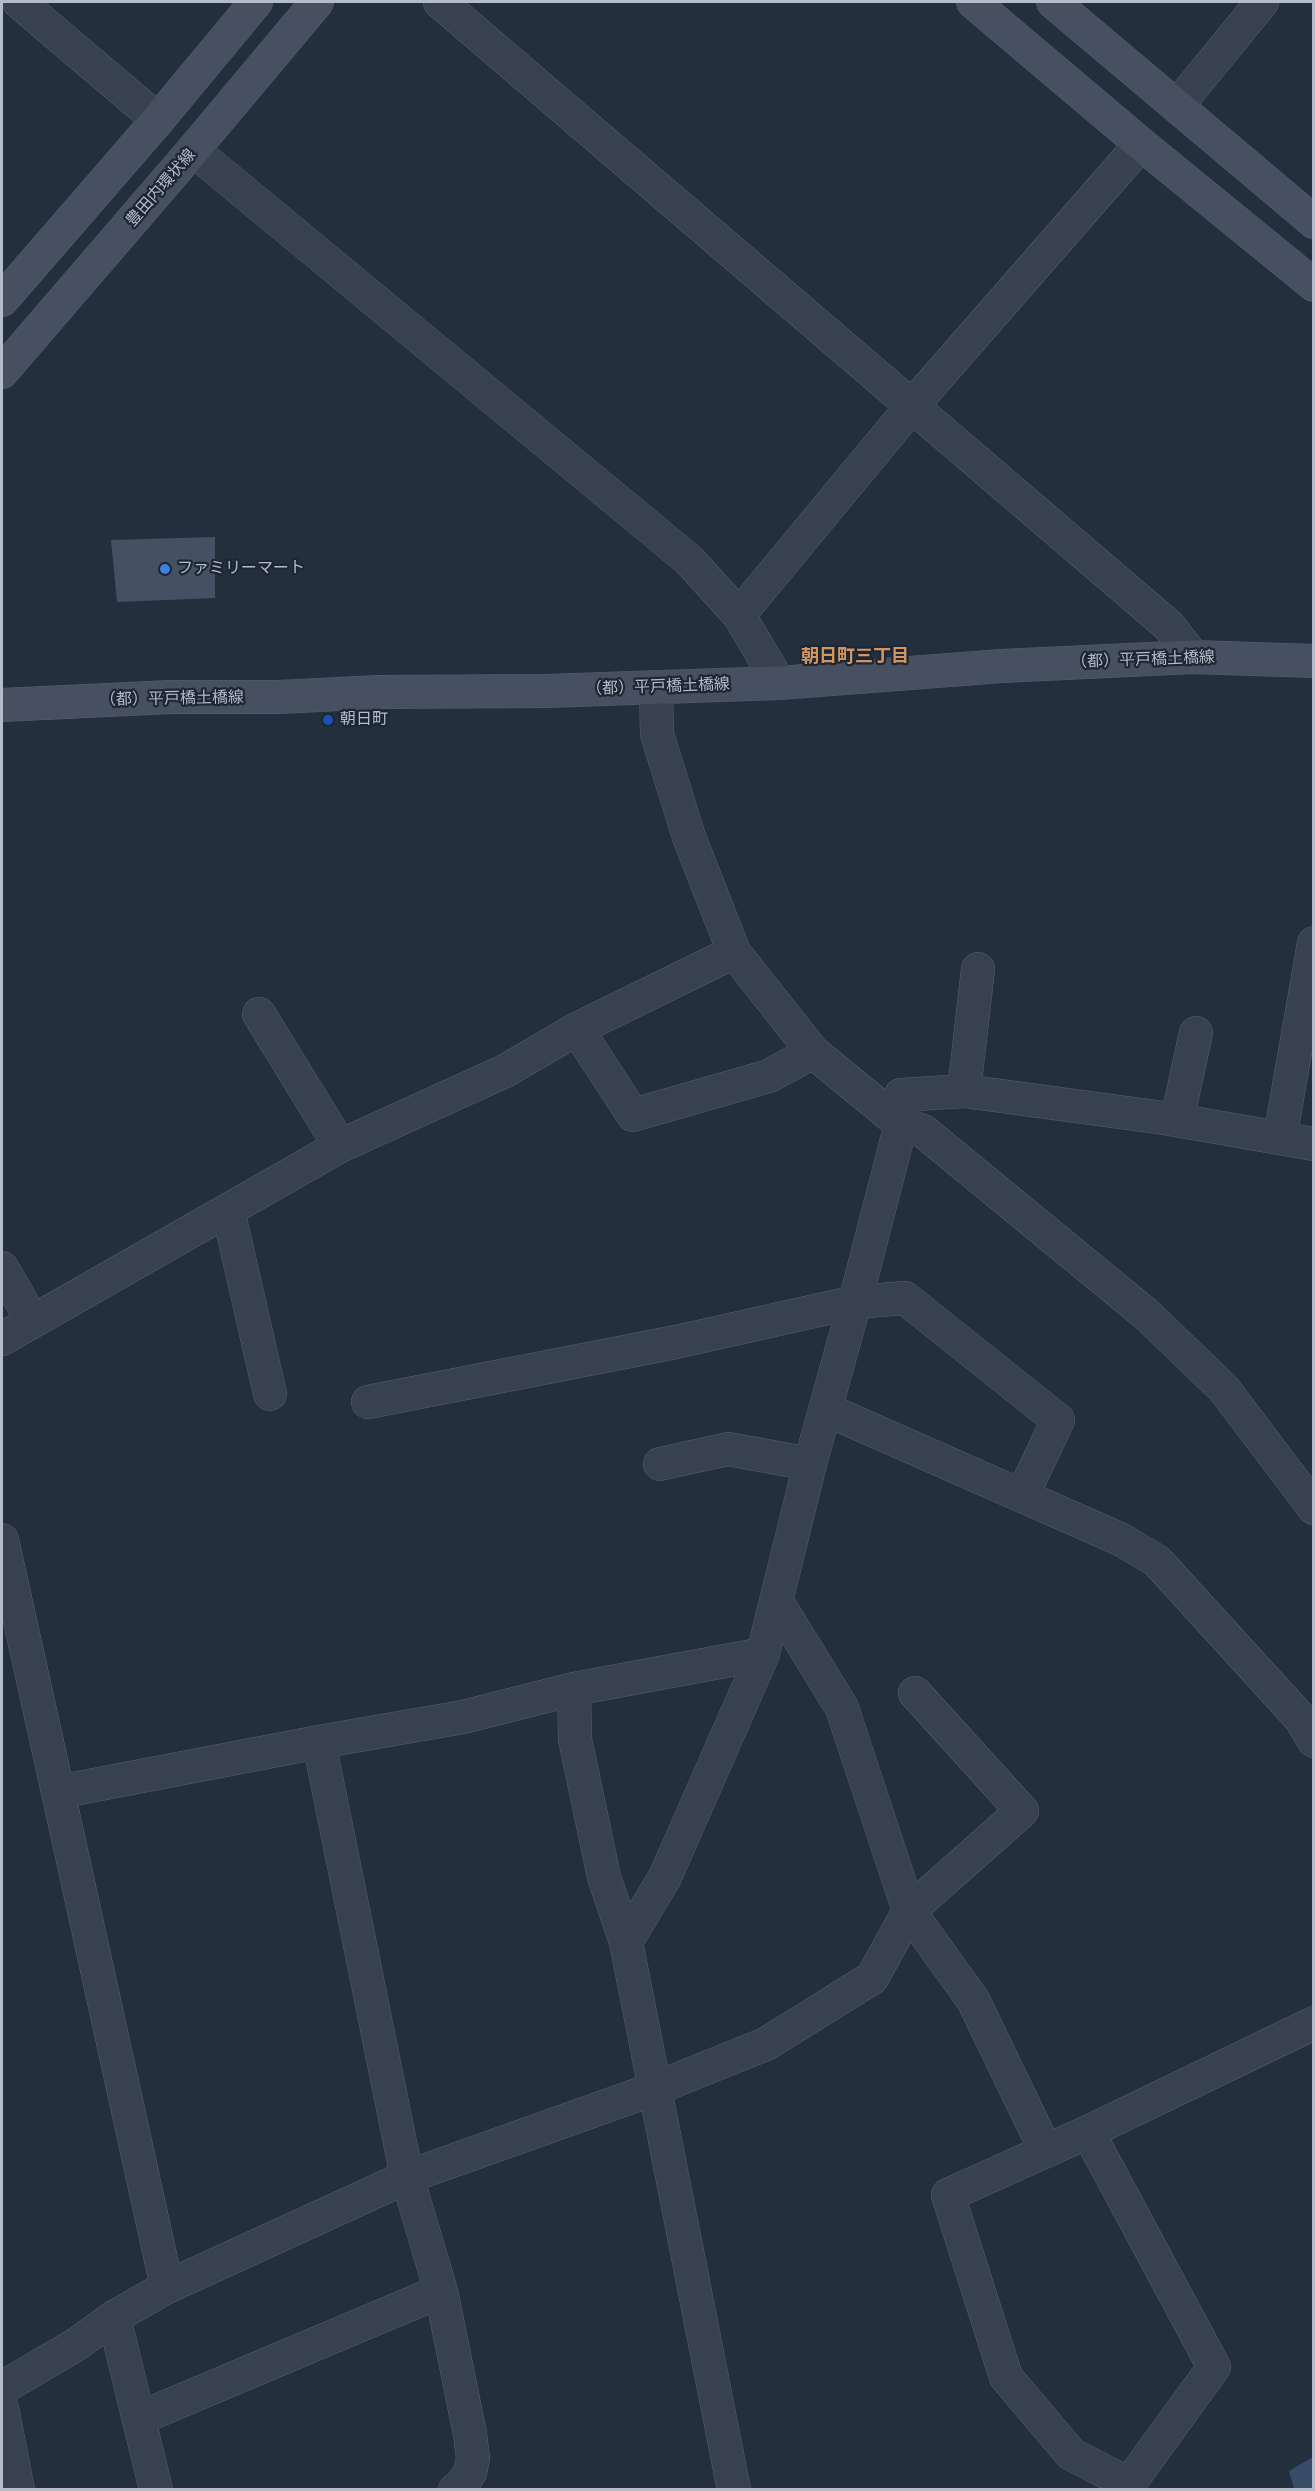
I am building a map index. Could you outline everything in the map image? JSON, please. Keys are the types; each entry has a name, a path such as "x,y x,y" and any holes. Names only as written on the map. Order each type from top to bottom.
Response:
{"street":[{"path":"19,2 158,120"},
{"path":"2,300 158,120 256,2"},
{"name":"豊田内環状線","path":"2,372 317,2"},
{"path":"440,2 1169,626 1193,657"},
{"path":"973,2 1141,144 1314,285"},
{"path":"1053,2 1314,222"},
{"path":"1177,106 1262,2"},
{"path":"739,615 912,406 1141,144"},
{"path":"193,150 689,560 739,615 779,683"},
{"name":"（都）平戸橋土橋線","path":"2,705 171,697 546,691 779,683 1002,666 1193,657 1314,661"},
{"path":"656,687 657,734 696,857 734,952 813,1052 901,1124 923,1131 1146,1314 1224,1389 1314,1508"},
{"path":"1280,1138 1314,943"},
{"path":"2,1339 340,1146 505,1071 578,1029 734,952"},
{"path":"964,1091 978,969"},
{"path":"259,1014 340,1146"},
{"path":"578,1029 633,1114 769,1076 813,1052"},
{"path":"1177,1120 1196,1033"},
{"path":"626,1942 665,1877 763,1654 810,1464 901,1124 901,1095 964,1091 1177,1120 1314,1144"},
{"path":"228,1210 270,1394"},
{"path":"2,1268 32,1320"},
{"path":"368,1402 676,1342 855,1302 905,1298 1058,1420 1022,1496"},
{"path":"825,1409 1122,1540 1157,1561 1301,1719 1314,1740"},
{"path":"660,1464 728,1449 810,1464"},
{"path":"2,1540 167,2287"},
{"path":"777,1602 842,1708 909,1911 973,2000 1046,2151"},
{"path":"58,1792 463,1717 574,1689 763,1654"},
{"path":"574,1689 575,1738 604,1877 626,1942 734,2490"},
{"path":"2,2388 77,2344 114,2317 167,2287 407,2177 654,2089 766,2044 872,1978 909,1911 1022,1811 915,1693"},
{"path":"319,1742 407,2177 441,2291 473,2458 470,2473 455,2490"},
{"path":"1088,2132 1214,2367 1129,2484 1071,2454 1006,2377 948,2195 1088,2132 1314,2023"},
{"path":"140,2418 441,2291"},
{"path":"114,2317 156,2490"},
{"path":"2,2408 18,2490"}],"water":[{"path":"1313,2457 1313,2489 1294,2489 1289,2471"}],"building":[{"name":"ファミリーマート","path":"215,537 215,598 117,602 111,540"}],"place":[{"name":"ファミリーマート","path":"165,569"},
{"name":"朝日町","path":"328,720"}],"district":[{"name":"朝日町三丁目","path":"855,657"}]}
